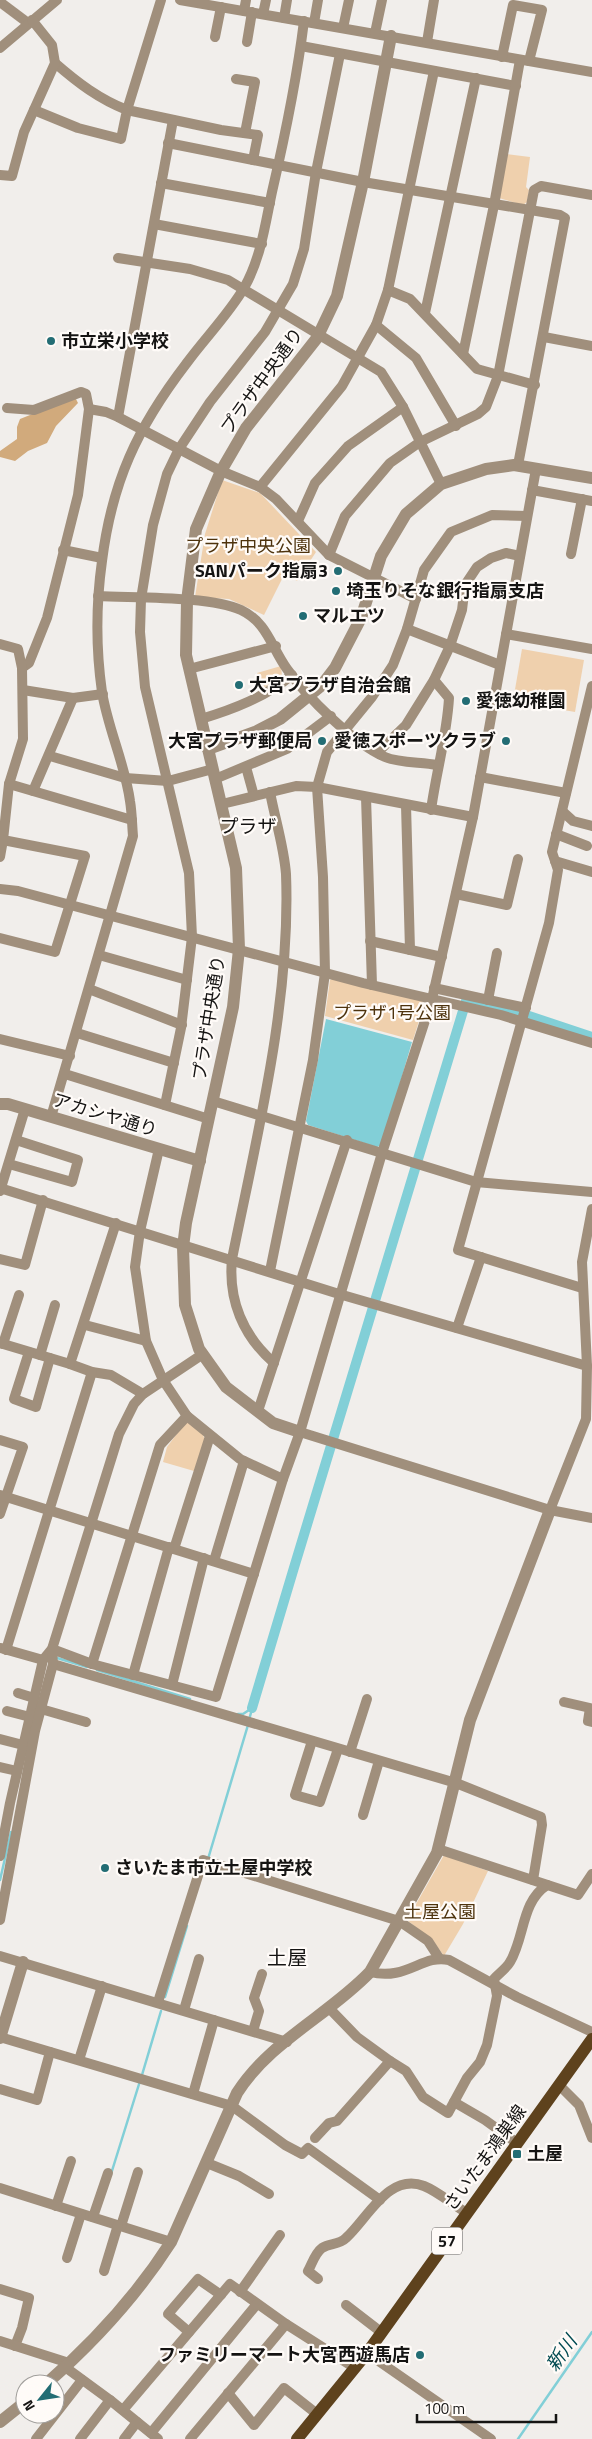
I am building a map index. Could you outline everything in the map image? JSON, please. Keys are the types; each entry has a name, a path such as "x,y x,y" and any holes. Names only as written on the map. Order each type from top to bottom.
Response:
{"main road":[{"name":"さいたま鴻巣線","path":"297,2439 367,2353 592,2039"}],"street":[{"path":"1,44 57,0"},
{"path":"34,110 78,128 121,139 127,110 161,0"},
{"path":"180,0 216,4 248,12 592,72"},
{"path":"246,0 248,12 247,42"},
{"path":"263,14 266,0"},
{"path":"284,18 287,0"},
{"path":"51,1117 133,836 125,778 103,694 98,662 98,596 102,558 116,491 126,460 142,428 168,387 244,288 262,244 301,46 318,0"},
{"path":"343,28 349,0"},
{"path":"375,33 382,0"},
{"path":"427,42 434,0"},
{"path":"0,2 30,22 52,45 55,63 24,132 12,176 0,175"},
{"path":"215,37 216,4"},
{"path":"463,354 494,205 516,86 542,10 514,5 502,57"},
{"name":"プラザ中央通り","path":"300,1432 273,1423 226,1386 203,1354 185,1306 183,1247 186,1223 233,1007 239,949 236,868 186,655 187,601 196,529 221,471 246,428 318,334 337,296 363,182 391,36"},
{"path":"301,46 516,86"},
{"path":"165,1105 182,1025 192,937 189,873 145,687 140,632 141,599 153,525 167,474 179,448 210,402 265,332 293,284 304,249 316,172 340,54"},
{"path":"55,63 83,87 105,102 127,110 258,135 253,160"},
{"path":"260,487 342,386 376,325 388,290 434,71"},
{"path":"425,313 476,78"},
{"path":"236,79 255,82 245,133"},
{"path":"118,417 173,120"},
{"path":"168,143 363,182 409,188 494,205 560,215 565,218 518,465"},
{"path":"160,183 270,203"},
{"path":"330,555 345,516 390,463 420,442 456,426 486,407 498,376 534,190 541,186 592,195"},
{"path":"154,224 262,244"},
{"path":"118,258 190,269 228,280 380,372 403,407 441,484"},
{"path":"388,290 410,299 478,369 534,385"},
{"path":"376,325 416,358 456,426"},
{"path":"544,336 592,346"},
{"path":"7,408 29,411 81,392 86,394 89,409 78,495 47,618 29,663 22,668"},
{"path":"298,521 315,483 348,446 403,407"},
{"path":"89,409 106,412 118,417 221,471 260,487 276,499 330,555 416,599"},
{"path":"208,749 255,732 280,719 322,685 335,668 360,618 381,556 406,514 441,484 486,469 518,465 592,478"},
{"path":"52,1650 92,1664 216,1697 283,1479 300,1432 382,1153 432,999 456,894 469,853 480,777 536,469"},
{"path":"532,490 587,500 571,554"},
{"path":"270,1271 313,1060 325,973 323,878 317,787 328,752 372,697 393,665 407,629 424,570 451,532 492,515 527,516"},
{"path":"63,550 102,558"},
{"path":"378,752 406,725 434,680 450,646 462,610 465,585 477,567 491,558 506,553 520,556"},
{"path":"98,596 211,602 241,610 261,624 276,646 286,668 309,695 345,729 386,758 437,765"},
{"path":"407,629 500,665"},
{"path":"506,634 592,649"},
{"path":"0,644 18,649 22,668 23,690 23,739 9,784 0,857"},
{"path":"189,670 276,646"},
{"path":"201,719 232,709 259,697 292,674"},
{"path":"431,810 437,765 448,716 449,698 434,680"},
{"path":"582,1288 458,1250 549,922 558,870 552,852 566,793 588,723 592,686"},
{"path":"23,690 73,698 103,694"},
{"path":"33,791 50,756 73,698"},
{"path":"50,756 125,778 168,781 246,767 287,749 331,716"},
{"path":"246,767 254,796"},
{"path":"480,777 566,793"},
{"path":"9,784 132,820"},
{"path":"222,804 296,786 317,787 473,818"},
{"path":"270,792 286,872 285,962 261,1116 232,1259 230,1278 245,1328 257,1348 274,1363"},
{"path":"366,797 372,986"},
{"path":"406,805 410,950"},
{"path":"562,811 573,821 592,826"},
{"path":"556,834 587,846"},
{"path":"0,938 55,952 68,905 85,856 1,840"},
{"path":"456,894 508,905 518,859"},
{"path":"555,861 592,872"},
{"path":"0,889 239,949 372,986 523,1021 592,1042"},
{"path":"370,941 442,958"},
{"path":"488,1000 497,953"},
{"path":"99,954 187,980"},
{"path":"434,988 526,1008"},
{"path":"89,989 182,1025"},
{"path":"77,1033 174,1063"},
{"path":"1,1041 70,1056"},
{"path":"65,1074 209,1119"},
{"path":"213,1101 347,1140 382,1153 476,1182 592,1192"},
{"name":"アカシヤ通り","path":"0,1104 25,1109 200,1161"},
{"path":"25,1109 0,1189 43,1200 116,1223 183,1247 232,1259 339,1294 587,1366"},
{"path":"9,1164 72,1182 78,1160 16,1140"},
{"path":"258,1411 347,1140"},
{"path":"159,1149 140,1231 135,1267 146,1342 163,1380 187,1416 244,1461 283,1479"},
{"path":"0,1259 25,1265 43,1200"},
{"path":"57,2374 94,2340 159,2261 171,2242 237,2094 253,2072 370,1972 438,1849 456,1783 470,1720 586,1418 589,1326 582,1288 582,1262 592,1209"},
{"path":"70,1364 85,1324 116,1223"},
{"path":"457,1328 481,1257"},
{"path":"19,1295 2,1344 92,1372 111,1375 142,1394"},
{"path":"29,1352 14,1399 36,1407 55,1305"},
{"path":"85,1324 146,1342"},
{"path":"0,1856 5,1802 17,1771 34,1698 52,1650 90,1522 119,1434 134,1404 142,1394 203,1354"},
{"path":"92,1372 50,1510 3,1649 456,1783 541,1817 542,1825 533,1880"},
{"path":"92,1664 160,1445 187,1416"},
{"path":"300,1432 550,1510 592,1518"},
{"path":"133,1675 171,1548 210,1436"},
{"path":"0,1440 24,1447 3,1496 0,1514"},
{"path":"172,1685 209,1560 244,1461"},
{"path":"3,1496 254,1574"},
{"path":"0,1920 41,1709 48,1662"},
{"path":"18,1693 34,1698"},
{"path":"350,1752 367,1700"},
{"path":"564,1702 590,1708 588,1721 592,1722"},
{"path":"41,1709 86,1722"},
{"path":"7,1711 30,1717"},
{"path":"0,1739 23,1745"},
{"path":"312,1741 295,1795 304,1798 320,1802 338,1748"},
{"path":"363,1815 379,1761"},
{"path":"0,1766 17,1771"},
{"path":"438,1849 578,1895 592,1874"},
{"path":"158,2002 208,1862 399,1922 428,1941 439,1958 468,1968 558,2018 592,2032"},
{"path":"329,2008 357,2038 406,2071 423,2097 448,2113 480,2062 487,2045 497,1996 493,1983 494,1979 511,1961 528,1909 536,1895 547,1885"},
{"path":"0,1956 287,2042"},
{"path":"370,1972 400,1973 439,1958"},
{"path":"184,2010 200,1959"},
{"path":"24,1962 0,2037 232,2106 285,2145 302,2154 308,2148 380,2200"},
{"path":"253,2031 259,2011 254,1998 262,1974"},
{"path":"79,2060 102,1986"},
{"path":"193,2094 214,2020"},
{"path":"0,2089 37,2100 50,2052"},
{"path":"315,2138 329,2123 337,2121 390,2061"},
{"path":"559,2085 579,2106 592,2138"},
{"path":"454,2102 485,2120 517,2143"},
{"path":"56,2206 71,2161"},
{"path":"207,2163 239,2176 269,2194"},
{"path":"104,2271 138,2172"},
{"path":"93,2217 108,2173"},
{"path":"318,2279 308,2271 314,2259 323,2248 340,2244 380,2200 394,2188 415,2183 426,2187 467,2213"},
{"path":"0,2188 171,2242"},
{"path":"67,2258 81,2214"},
{"path":"240,2292 280,2236"},
{"path":"189,2332 168,2314 198,2279 221,2295"},
{"path":"123,2410 230,2284 286,2324 355,2368"},
{"path":"0,2289 29,2298 22,2328 15,2346"},
{"path":"0,2341 67,2365 82,2380 154,2436 257,2304"},
{"path":"346,2305 381,2332"},
{"path":"190,2439 286,2324"},
{"path":"367,2353 491,2439"},
{"path":"36,2439 82,2380"},
{"path":"228,2393 254,2425 284,2388 318,2414"},
{"path":"95,2439 83,2435 110,2400"},
{"path":"0,2422 15,2410"},
{"path":"124,2439 136,2422"}],"green space":[{"path":"507,154 530,157 526,187 529,190 527,202 523,205 499,198"},
{"name":"プラザ中央公園","path":"222,480 260,493 316,552 297,581 285,573 264,615 229,599 195,597 205,534"},
{"path":"522,649 584,660 575,712 513,701"},
{"path":"281,666 282,676 262,689 257,673"},
{"name":"プラザ1号公園","path":"334,978 421,1000 424,1005 413,1040 325,1016 330,980"},
{"path":"185,1423 192,1423 205,1440 194,1471 163,1462 167,1447"},
{"name":"土屋公園","path":"444,1855 488,1871 463,1924 444,1956 434,1942 407,1920"}],"shaded area":[{"path":"75,397 78,403 56,426 47,443 28,451 15,461 0,457 0,451 17,439 17,427 20,419"}],"water":[{"path":"326,1019 412,1042 382,1145 377,1147 308,1125 306,1121"}],"waterway":[{"path":"252,1708 466,1001 523,1014 592,1037"},
{"path":"57,1658 87,1667"},
{"path":"97,1670 190,1699"},
{"path":"238,1714 243,1714 252,1708"},
{"path":"249,1720 252,1709"},
{"path":"208,1859 248,1725"},
{"path":"0,1880 11,1832"},
{"path":"165,1997 187,1926"},
{"path":"142,2075 161,2011"},
{"path":"111,2174 140,2081"},
{"name":"新川","path":"518,2439 592,2332"}],"place":[{"name":"市立栄小学校","path":"51,341"},
{"name":"SANパーク指扇3","path":"338,571"},
{"name":"埼玉りそな銀行指扇支店","path":"336,591"},
{"name":"マルエツ","path":"303,616"},
{"name":"大宮プラザ自治会館","path":"239,685"},
{"name":"愛徳幼稚園","path":"466,701"},
{"name":"大宮プラザ郵便局","path":"322,741"},
{"name":"愛徳スポーツクラブ","path":"506,741"},
{"name":"さいたま市立土屋中学校","path":"105,1868"},
{"name":"土屋","path":"517,2154"},
{"name":"ファミリーマート大宮西遊馬店","path":"420,2355"}],"district":[{"name":"プラザ","path":"248,826"},
{"name":"土屋","path":"287,1958"}]}
